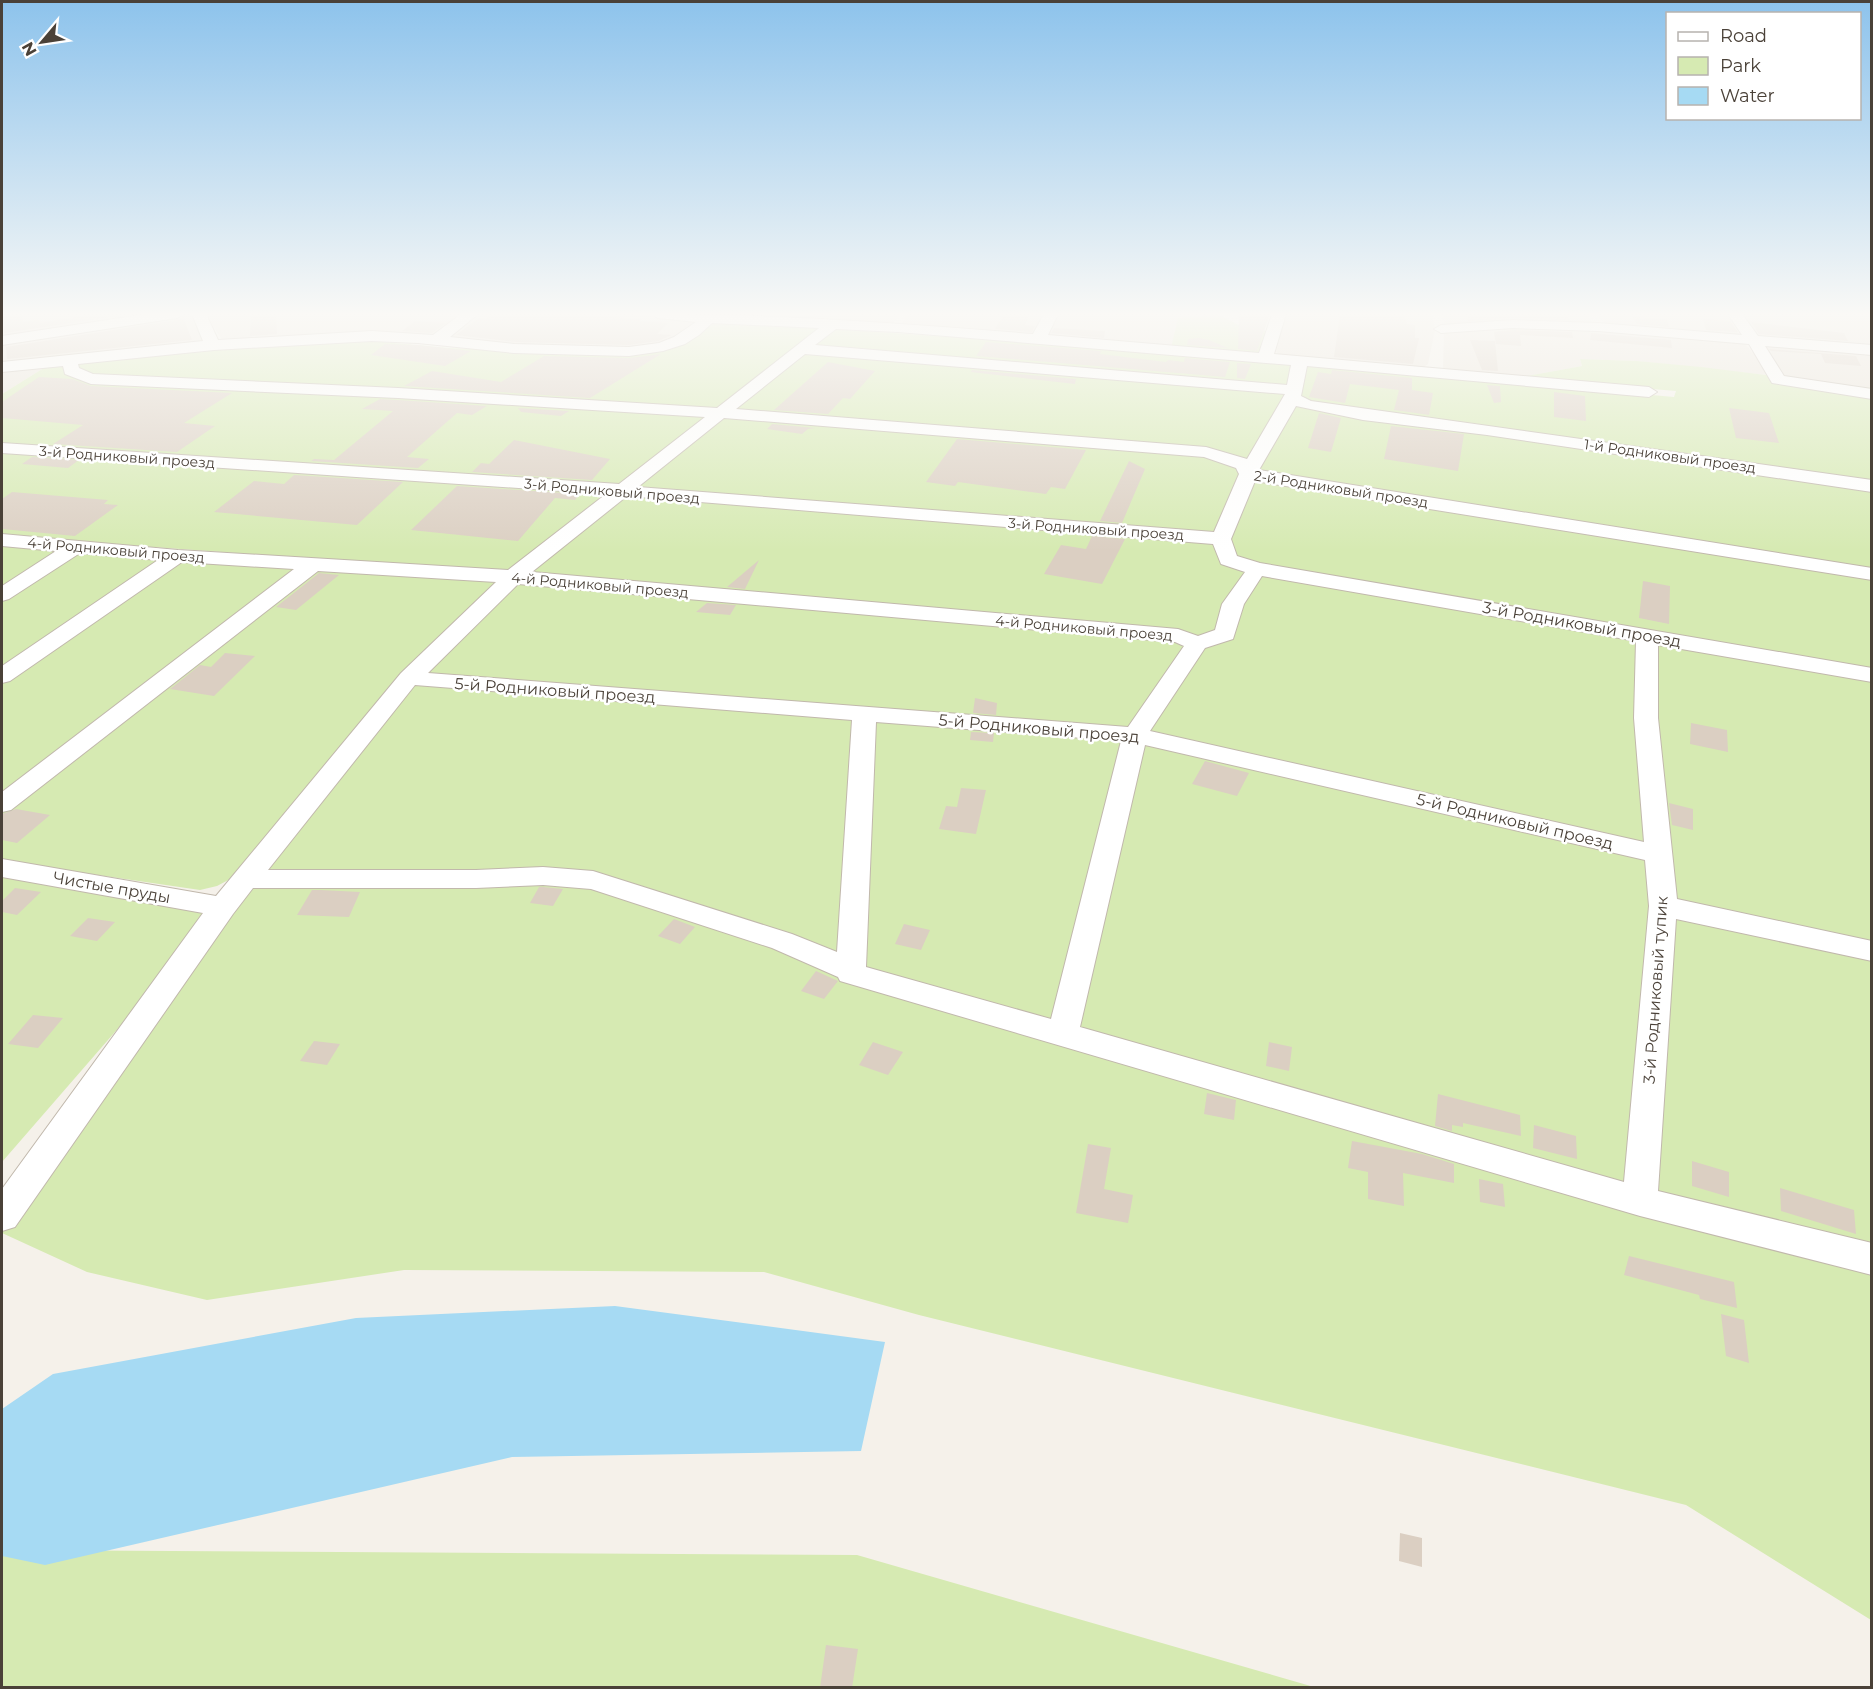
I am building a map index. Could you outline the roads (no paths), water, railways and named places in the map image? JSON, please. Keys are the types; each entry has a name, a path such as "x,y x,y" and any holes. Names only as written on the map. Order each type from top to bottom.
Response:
{"street":[{"name":"2-й Родниковый проезд","path":"383,393 723,412 1206,452 1243,464 1248,474 1872,574"},
{"path":"2,1216 223,907 409,678 513,578 747,393"},
{"name":"1-й Родниковый проезд","path":"1279,393 1292,394 1306,405 1363,415 1487,430 1872,486"},
{"path":"1221,538 1248,474 1292,394"},
{"name":"3-й Родниковый проезд","path":"2,448 624,490 636,493 884,513 1221,538 1228,560 1257,569 1872,675"},
{"name":"4-й Родниковый проезд","path":"2,540 178,556 513,578 1178,636 1197,643"},
{"path":"2,595 77,546"},
{"path":"2,676 178,556"},
{"path":"2,804 314,564"},
{"path":"1063,1034 1135,735 1197,643 1225,634 1233,604 1257,569"},
{"name":"3-й Родниковый тупик","path":"1640,1201 1663,906 1646,718 1647,635"},
{"name":"5-й Родниковый проезд","path":"409,678 1135,735 1658,854"},
{"path":"851,970 864,714"},
{"name":"Чистые пруды","path":"2,868 223,907"},
{"path":"246,879 476,879 543,876 592,880 782,941 851,970 851,973 1640,1201 1872,1259"},
{"path":"1663,906 1872,951"}],"water":[{"path":"615,1306 885,1342 861,1451 512,1457 45,1565 2,1556 2,1409 53,1374 356,1318"}]}
